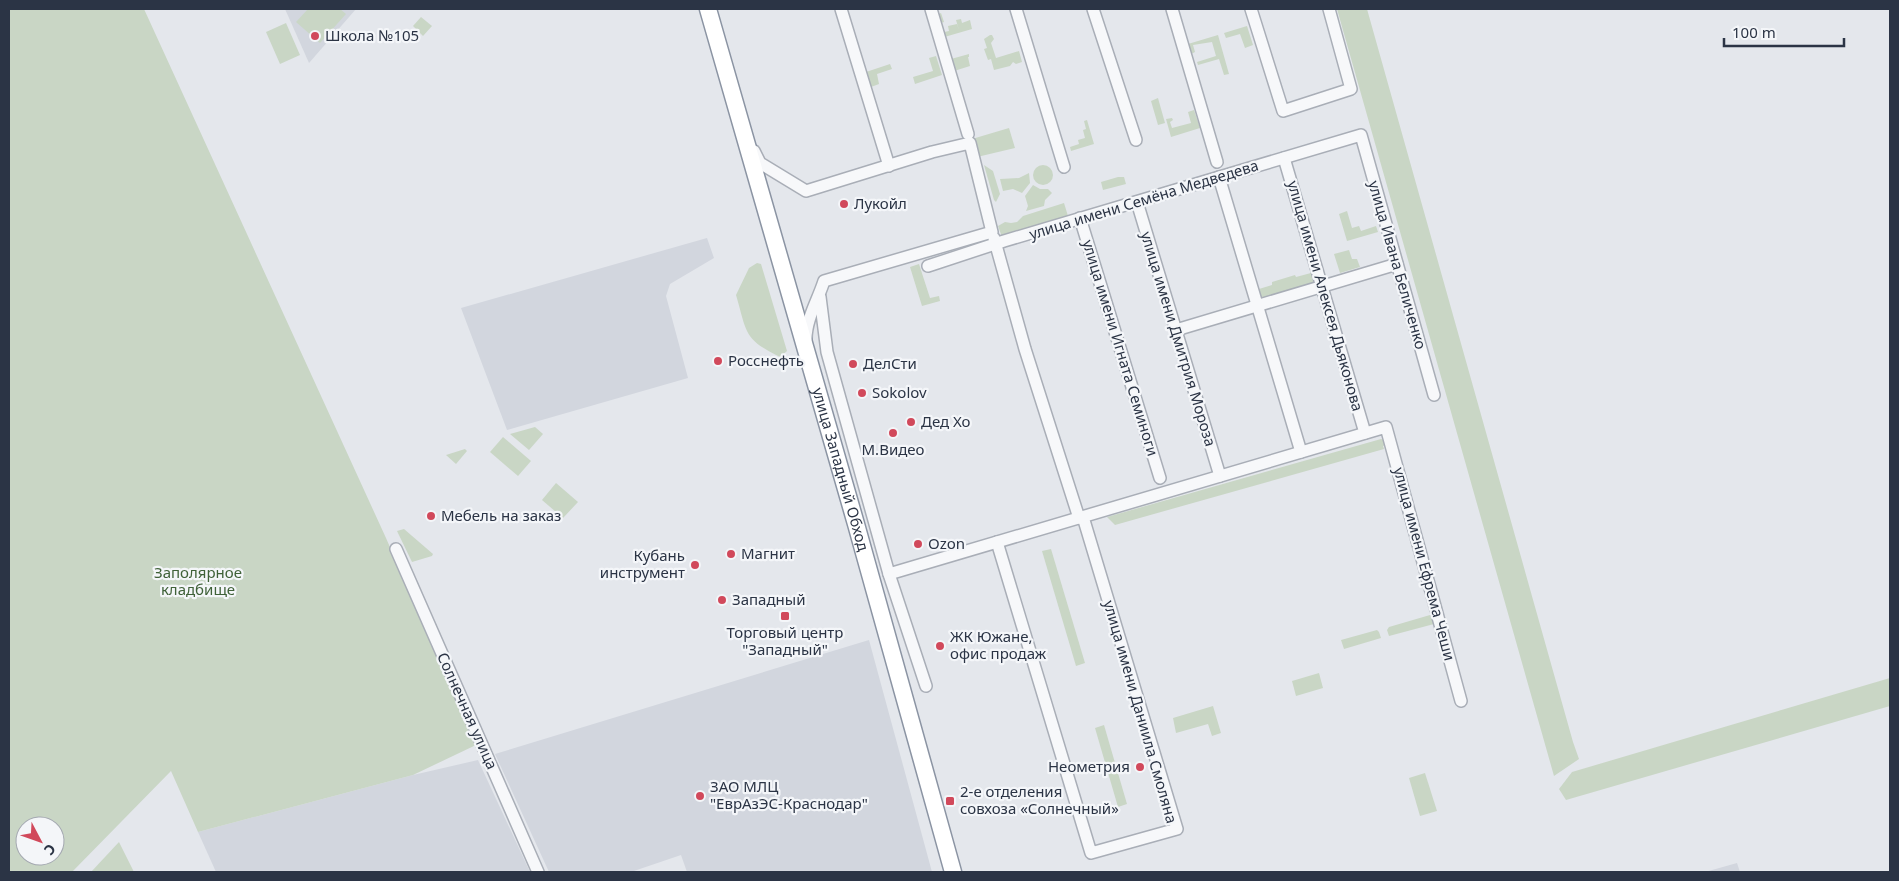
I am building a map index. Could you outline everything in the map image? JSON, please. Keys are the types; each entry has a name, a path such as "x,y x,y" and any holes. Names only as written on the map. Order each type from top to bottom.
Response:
{"highway":[{"name":"улица Западный Обход","path":"700,9 766,236 943,872"},
{"name":"улица Западный Обход","path":"708,9 811,373 856,524 952,872"}],"street":[{"path":"735,103 760,163 806,191 889,166 842,9"},
{"path":"931,9 968,134"},
{"path":"1016,9 1064,167"},
{"path":"1093,9 1136,140"},
{"path":"1172,9 1217,162"},
{"path":"1251,9 1283,111 1351,89 1329,9"},
{"name":"улица имени Семёна Медведева","path":"928,266 1080,218 1361,135"},
{"name":"улица Ивана Беличенко","path":"1361,135 1434,395"},
{"name":"улица имени Даниила Смоляна","path":"889,166 932,152 970,143 996,249 1025,349 1081,518 1177,829 1091,854 997,542"},
{"name":"улица имени Алексея Дьяконова","path":"1284,158 1365,433"},
{"path":"1219,177 1301,452"},
{"name":"улица имени Дмитрия Мороза","path":"1137,202 1220,476"},
{"name":"улица имени Игната Семиноги","path":"1080,218 1160,478"},
{"path":"811,373 810,358 806,344 806,331 824,281 992,232"},
{"path":"1176,330 1397,264"},
{"path":"820,295 826,352 889,574 926,686"},
{"name":"улица имени Ефрема Чеши","path":"1365,433 1386,427 1462,701"},
{"path":"889,574 1365,433"},
{"name":"Солнечная улица","path":"396,549 538,872"}],"shaded area":[{"name":"Школа №105","path":"285,9 356,9 309,63"},
{"path":"707,238 714,258 670,284 666,296 688,378 507,430 461,308"},
{"path":"869,640 932,872 687,872 681,855 631,872 549,872 495,754"},
{"path":"478,760 530,872 216,872 198,832 413,775"},
{"path":"1737,863 1740,872 1705,872"}],"green space":[{"name":"Заполярное кладбище","path":"9,9 144,9 386,538 476,745 413,775 198,832 171,771 72,872 9,872"},
{"path":"308,9 340,9 346,14 320,43 296,22"},
{"path":"937,9 939,14 941,13 944,22 941,23 944,32 949,31 948,26 957,24 959,30 956,20 961,19 962,23 970,20 972,29 941,38"},
{"path":"1337,9 1367,9 1579,759 1554,776"},
{"path":"421,17 432,26 423,36 413,26"},
{"path":"286,23 300,55 280,64 266,32"},
{"path":"1247,26 1253,45 1245,48 1240,34 1226,38 1224,33"},
{"path":"990,35 994,39 991,43 996,58 1019,51 1022,62 1016,64 1013,62 1010,66 994,70 991,59 988,60 984,49 987,48 984,39"},
{"path":"1218,35 1229,74 1224,75 1219,59 1198,65 1197,62 1216,56 1212,42 1193,45 1195,52 1191,54 1188,44"},
{"path":"969,54 970,66 954,71 951,59"},
{"path":"936,56 942,75 915,84 913,77 933,71 929,58"},
{"path":"890,64 892,69 877,74 879,84 871,87 866,72"},
{"path":"1158,98 1165,123 1158,125 1151,101"},
{"path":"1194,110 1200,128 1171,137 1166,119 1172,118 1173,120 1170,122 1172,128 1191,123 1188,112"},
{"path":"1087,120 1094,144 1071,151 1070,147 1079,144 1078,140 1085,138 1083,130 1086,129 1084,121"},
{"path":"1009,128 1015,148 977,157 972,139"},
{"path":"984,165 993,171 1000,194 996,202 994,200"},
{"path":"1043,165 1050,168 1053,175 1050,182 1043,185 1036,182 1033,175 1036,168"},
{"path":"1029,173 1030,183 1022,193 1013,189 1003,191 1000,179 1019,178"},
{"path":"1124,177 1126,184 1103,190 1101,182"},
{"path":"1033,185 1040,189 1048,189 1052,193 1045,200 1044,206 1026,211 1028,206 1025,196"},
{"path":"1064,203 1068,216 1002,237 998,226 1005,222 1017,222 1023,216"},
{"path":"1347,211 1352,228 1359,226 1361,231 1376,226 1378,232 1347,241 1339,214"},
{"path":"1349,250 1352,259 1357,259 1360,267 1340,273 1334,254"},
{"path":"757,263 761,264 787,351 780,357 759,345 748,333 736,295 749,268"},
{"path":"919,264 930,298 939,296 940,301 922,306 910,267"},
{"path":"1311,273 1314,285 1262,299 1259,289 1272,285 1272,282 1295,275 1296,277"},
{"path":"535,427 543,434 529,450 510,434"},
{"path":"503,437 531,461 518,476 490,452"},
{"path":"1381,439 1384,440 1386,445 1383,446 1384,449 1115,525 1107,517"},
{"path":"465,449 467,451 456,464 446,455"},
{"path":"556,483 578,502 563,518 542,500"},
{"path":"404,529 433,554 432,556 412,562 397,531"},
{"path":"1051,549 1085,663 1076,666 1042,551"},
{"path":"1430,615 1434,624 1389,636 1387,630 1389,627"},
{"path":"1377,630 1381,638 1344,649 1341,640"},
{"path":"1319,673 1323,688 1296,696 1292,681"},
{"path":"1890,678 1890,706 1566,800 1559,789 1572,772"},
{"path":"1213,706 1221,733 1212,736 1208,724 1176,733 1173,718"},
{"path":"1104,725 1127,804 1118,807 1095,728"},
{"path":"1425,773 1437,811 1420,816 1409,778"},
{"path":"119,842 134,872 91,872"}],"place":[{"name":"Школа №105","path":"315,36"},
{"name":"Лукойл","path":"844,204"},
{"name":"Росснефть","path":"718,361"},
{"name":"ДелСти","path":"853,364"},
{"name":"Sokolov","path":"862,393"},
{"name":"Дед Хо","path":"911,422"},
{"name":"М.Видео","path":"893,433"},
{"name":"Мебель на заказ","path":"431,516"},
{"name":"Ozon","path":"918,544"},
{"name":"Магнит","path":"731,554"},
{"name":"Кубань инструмент","path":"695,565"},
{"name":"Западный","path":"722,600"},
{"name":"Торговый центр \"Западный\"","path":"785,616"},
{"name":"ЖК Южане, офис продаж","path":"940,646"},
{"name":"Неометрия","path":"1140,767"},
{"name":"ЗАО МЛЦ \"ЕврАзЭС-Краснодар\"","path":"700,796"},
{"name":"2-е отделения совхоза «Солнечный»","path":"950,801"}]}
